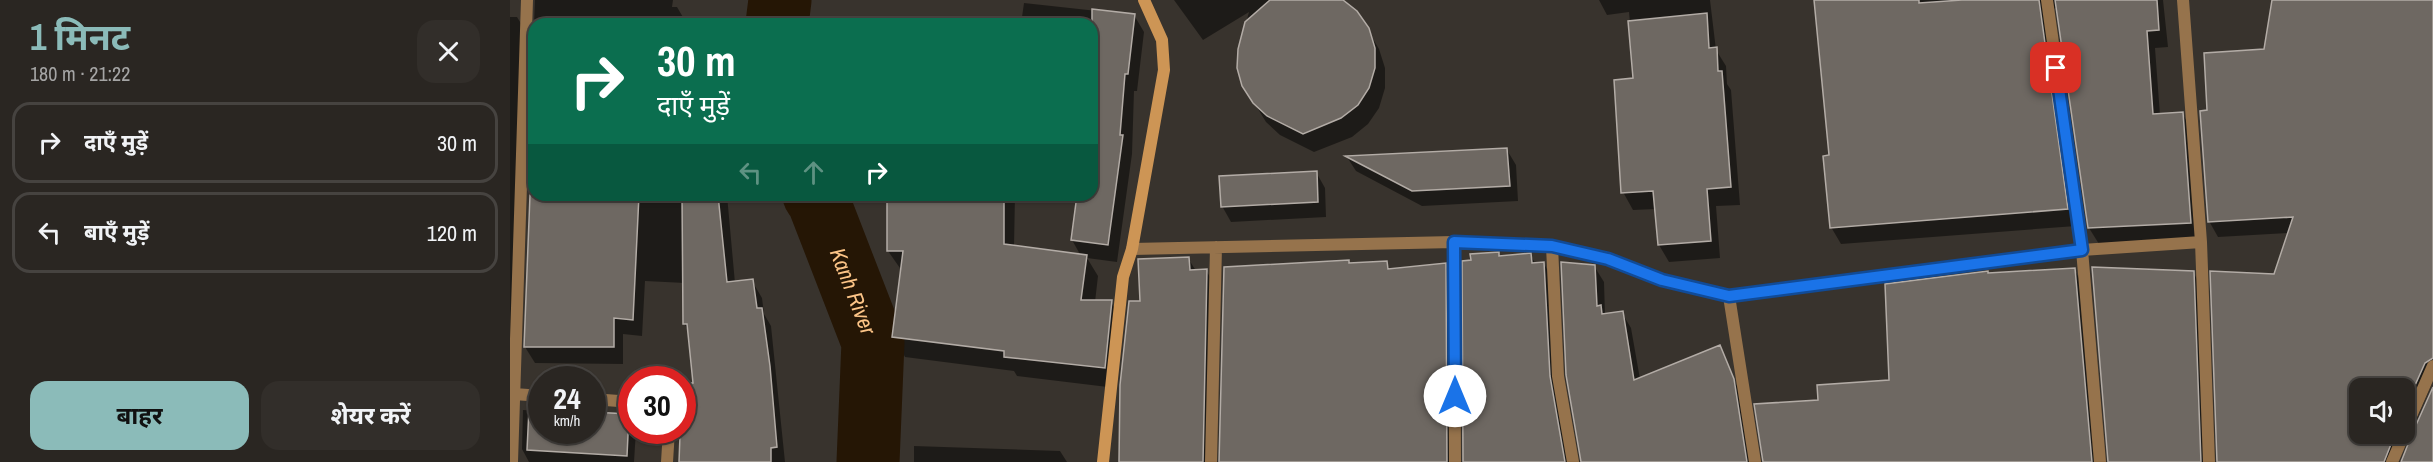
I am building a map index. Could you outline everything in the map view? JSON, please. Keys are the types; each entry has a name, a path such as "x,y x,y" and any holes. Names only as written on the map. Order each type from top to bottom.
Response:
{"street":[{"path":"512,462 527,0"},
{"path":"1103,462 1123,277 1132,249 1164,70 1161,40 1144,0"},
{"path":"2047,0 2082,250 2100,462"},
{"path":"2183,0 2201,242 2209,462"},
{"path":"1132,249 1454,242 1552,246 1608,259 1662,280 1729,296 2082,250 2201,242"},
{"path":"1454,242 1455,462"},
{"path":"1552,246 1558,376 1573,462"},
{"path":"1211,462 1216,247"},
{"path":"1729,296 1755,462"},
{"path":"2415,408 2433,366"},
{"path":"514,394 528,395"},
{"path":"668,462 669,444"},
{"path":"2392,462 2399,444"}],"building":[{"path":"1270,0 1343,0 1357,11 1369,28 1375,48 1375,68 1369,88 1358,105 1341,118 1303,134 1267,116 1253,103 1242,86 1237,68 1238,49 1245,22"},
{"path":"1814,0 1919,0 1919,3 1962,0 2039,0 2068,209 1830,228 1823,156 1829,155"},
{"path":"2055,0 2157,0 2159,30 2147,31 2153,114 2183,112 2191,223 2088,228"},
{"path":"2272,0 2433,0 2433,358 2425,363 2415,385 2415,378 2349,378 2349,444 2391,444 2384,462 2217,462 2210,271 2274,274 2293,217 2208,222 2200,111 2207,110 2204,53 2264,49"},
{"path":"1092,9 1135,14 1128,74 1125,74 1120,135 1123,135 1108,245 1071,240 1076,201 1098,201 1098,18 1092,18"},
{"path":"1707,13 1709,48 1717,47 1718,71 1722,71 1731,187 1707,189 1711,241 1658,245 1653,191 1621,193 1614,80 1633,78 1628,21"},
{"path":"1507,148 1510,186 1412,191 1345,156"},
{"path":"1317,171 1318,202 1221,207 1219,176"},
{"path":"530,201 639,201 633,320 614,318 614,347 524,347"},
{"path":"682,201 719,201 727,282 753,279 757,308 762,308 777,447 771,448 771,462 679,462 680,444 696,444 696,366 691,366 687,324 683,324"},
{"path":"887,201 1004,201 1004,244 1087,255 1081,300 1112,300 1105,368 1004,357 1004,351 892,337 903,251 887,251"},
{"path":"1499,252 1499,256 1531,253 1532,263 1544,262 1550,376 1565,462 1463,462 1462,261 1471,260 1470,254"},
{"path":"1189,257 1190,270 1207,269 1203,462 1119,462 1120,385 1129,301 1140,301 1138,259"},
{"path":"1349,260 1349,263 1387,261 1388,269 1446,263 1447,462 1219,462 1224,267"},
{"path":"1561,262 1595,265 1597,306 1601,305 1602,314 1623,311 1634,380 1720,345 1734,379 1747,462 1581,462 1566,375"},
{"path":"2092,267 2194,271 2201,462 2108,462"},
{"path":"2075,268 2092,462 1763,462 1754,404 1818,400 1817,385 1889,380 1885,284 1988,271 1988,273"},
{"path":"2433,387 2433,462 2401,462 2408,444 2415,444 2415,427"},
{"path":"606,413 618,413 618,444 628,444 627,456 527,450 528,430 528,444 606,444"}],"waterway":[{"name":"Kanh River","path":"778,18 780,0"},
{"name":"Kanh River","path":"818,201 873,342 868,462"}],"route":[{"path":"1455,396 1454,242 1552,246 1608,259 1662,280 1729,296 2082,250 2056,68"}]}
